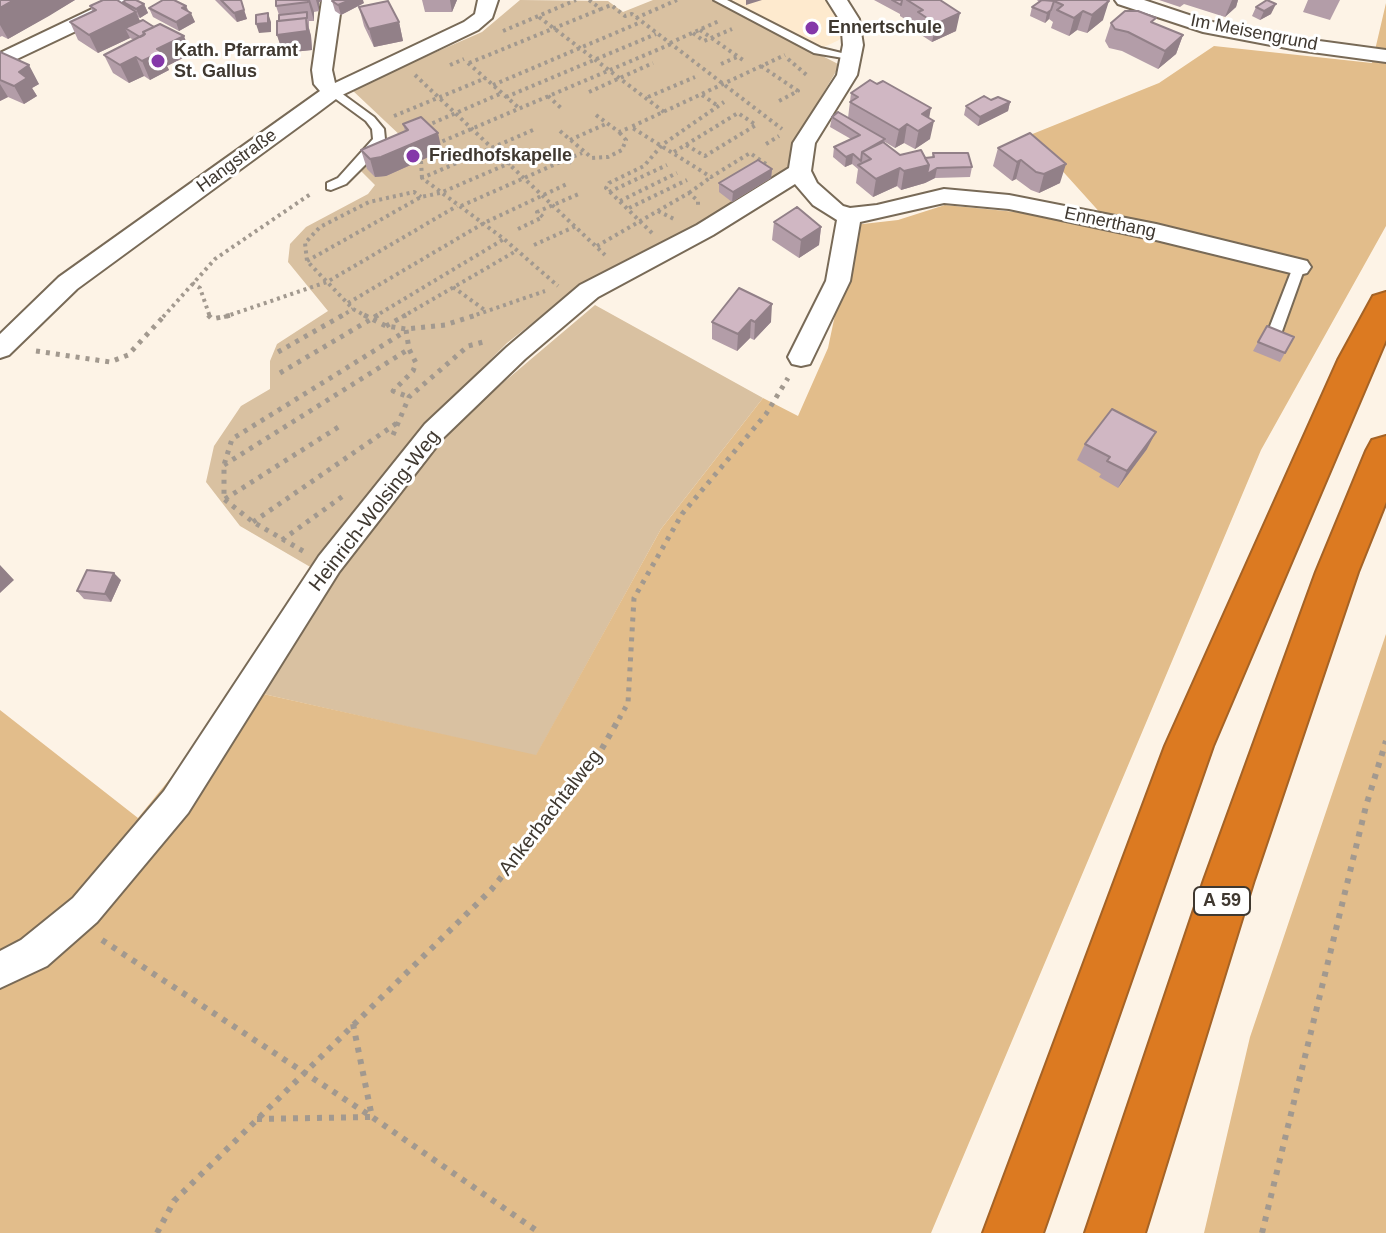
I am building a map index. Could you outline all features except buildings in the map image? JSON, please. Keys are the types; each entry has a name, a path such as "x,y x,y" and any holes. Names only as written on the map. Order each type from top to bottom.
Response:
{"highway":[{"path":"1013,1233 1189,746 1357,360 1386,305"},
{"name":"A 59","path":"1115,1233 1234,866 1337,572 1386,451"}],"street":[{"path":"0,61 126,0"},
{"path":"332,0 322,70 324,84 333,92"},
{"name":"Hangstraße","path":"5,344 68,283 333,92 471,26 482,18 488,0"},
{"path":"801,357 838,281 849,221 808,187 800,171 804,143 847,75 853,45 852,32 849,19 837,0"},
{"name":"Im Meisengrund","path":"1125,0 1203,26 1297,44 1386,56"},
{"name":"Heinrich-Wolsing-Weg","path":"0,970 34,953 85,910 176,802 329,564 434,431 516,353 589,291 705,230 800,171"},
{"name":"Ennerthang","path":"849,221 944,196 1009,202 1156,232 1299,267"}],"lane":[{"path":"719,0 818,51 849,56"},
{"path":"331,186 342,181 379,139 378,129 370,119 333,92"},
{"name":"Ennerthang","path":"1274,334 1299,267"}],"path":[{"path":"589,0 601,9"},
{"path":"636,18 677,0"},
{"path":"469,63 611,5 625,16 632,14 781,125 783,133 766,144"},
{"path":"538,16 664,112"},
{"path":"435,145 721,20"},
{"path":"493,85 642,22"},
{"path":"693,33 704,41 733,29"},
{"path":"700,30 743,60"},
{"path":"415,131 657,34"},
{"path":"619,132 798,49"},
{"path":"455,52 519,108"},
{"path":"784,56 809,77"},
{"path":"721,64 737,57"},
{"path":"589,92 653,63"},
{"path":"761,66 798,91 777,102"},
{"path":"417,77 555,204 615,264"},
{"path":"648,97 695,77"},
{"path":"391,118 486,78"},
{"path":"702,95 718,106"},
{"path":"548,96 561,108"},
{"path":"653,234 606,188 611,180 644,166 662,145 724,102"},
{"path":"674,152 738,113 756,125 705,156 686,145"},
{"path":"560,131 582,153 592,158 612,156 625,146 626,140 596,115"},
{"path":"570,140 608,123"},
{"path":"631,127 711,177"},
{"path":"422,178 533,130"},
{"path":"192,283 200,288 207,314 212,319 274,300 327,282 459,206 582,153"},
{"path":"597,246 689,193 750,153 770,166"},
{"path":"567,159 573,164"},
{"path":"421,161 422,178 484,223 557,286"},
{"path":"307,261 421,197 440,193 510,163"},
{"path":"609,192 667,165"},
{"path":"620,201 677,173"},
{"path":"629,208 687,180"},
{"path":"348,303 484,223 569,183"},
{"path":"5,344 96,360 119,359 137,348 215,259 315,191 331,186"},
{"path":"421,197 414,192 369,202 320,227 305,243 307,261 353,309 386,326 406,330 445,325 557,286 567,287"},
{"path":"518,229 543,217 537,212 581,193"},
{"path":"689,193 698,201 697,211 693,215"},
{"path":"658,211 667,218 682,219"},
{"path":"534,245 576,226"},
{"path":"280,373 504,239"},
{"path":"386,326 516,251"},
{"path":"453,287 486,311"},
{"path":"278,352 353,309"},
{"path":"406,330 409,349 416,363 413,371 393,391 409,397"},
{"path":"224,499 224,465 232,439 406,330"},
{"path":"389,445 409,397 468,346 487,341"},
{"path":"224,465 409,349"},
{"name":"Ankerbachtalweg","path":"157,1233 174,1201 491,890 596,759 628,703 634,598 682,514 766,414 801,357"},
{"path":"253,522 398,422"},
{"path":"224,499 340,426"},
{"path":"282,540 343,496"},
{"path":"224,499 253,522 305,552"},
{"path":"1262,1233 1366,806 1386,741"},
{"path":"101,939 372,1117 540,1233"},
{"path":"353,1023 372,1117"},
{"path":"256,1119 372,1117"}],"shaded area":[{"path":"520,0 608,1 623,12 653,0 714,0 840,65 797,137 792,164 708,220 576,289 507,343 429,422 312,568 240,526 206,482 214,446 241,406 270,389 270,361 277,344 328,311 288,262 290,244 306,227 368,194 375,185 361,171 385,147 403,138 351,89 482,32"},
{"name":"Ennertschule","path":"728,0 827,0 844,33 839,40 822,48"},
{"path":"1386,3 1386,226 1261,450 931,1233 0,1233 0,710 138,818 239,694 259,693 536,755 661,529 763,398 798,416 828,348 854,225 898,220 945,205 1026,213 1113,227 1030,135 1159,83 1214,46 1372,63"},
{"path":"595,305 763,398 661,529 536,756 259,693 352,553 439,437"},
{"path":"1386,634 1386,1233 1204,1233 1250,1037"}],"place":[{"name":"Ennertschule","path":"812,28"},
{"name":"Kath. Pfarramt St. Gallus","path":"158,61"},
{"name":"Friedhofskapelle","path":"413,156"}]}
